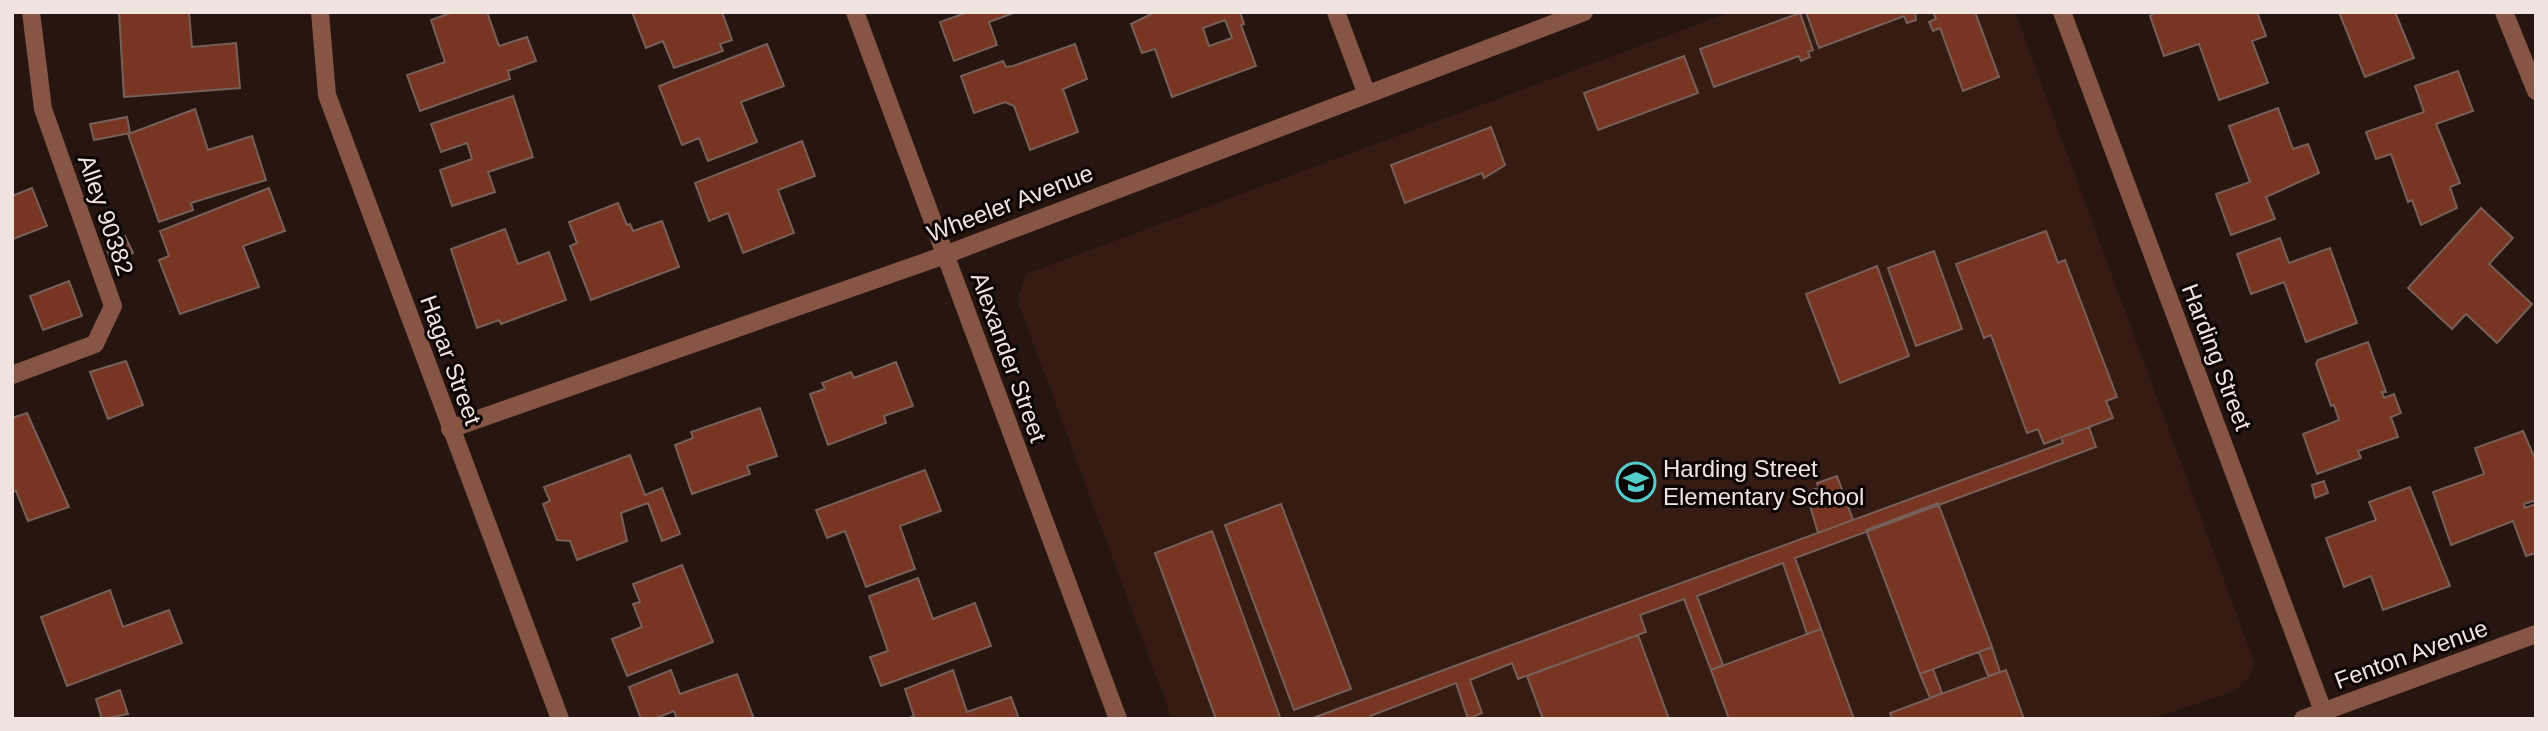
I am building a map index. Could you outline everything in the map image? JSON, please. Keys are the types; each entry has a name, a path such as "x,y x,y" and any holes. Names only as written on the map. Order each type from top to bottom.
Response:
{"street":[{"name":"Alley 90382","path":"12,376 95,344 113,306 43,109 31,12"},
{"name":"Hagar Street","path":"320,12 327,96 559,719"},
{"name":"Alexander Street","path":"855,12 1118,719"},
{"path":"1336,12 1366,93"},
{"name":"Wheeler Avenue","path":"450,429 945,255 1584,12"},
{"name":"Harding Street","path":"2062,12 2325,715"},
{"path":"2504,12 2536,91"},
{"name":"Fenton Avenue","path":"2303,719 2325,715 2536,634"}],"shaded area":[{"name":"Harding Street Elementary School","path":"1731,12 2015,12 2255,664 2249,677 2235,691 2150,719 1172,719 1017,299 1026,274"}],"building":[{"path":"119,12 189,12 192,47 236,43 240,88 124,97"},
{"path":"453,12 487,12 499,46 527,37 536,61 508,71 510,79 420,111 407,75 445,62 431,20"},
{"path":"632,12 722,12 732,40 720,44 723,51 674,68 663,41 646,48"},
{"path":"968,12 1016,12 989,22 997,45 954,61 940,22"},
{"path":"1155,12 1240,12 1244,24 1241,25 1256,66 1172,97 1155,49 1142,53 1131,24","holes":["1225,20 1232,38 1209,46 1203,28"]},
{"path":"1806,12 1915,12 1916,20 1907,23 1904,16 1819,48"},
{"path":"1933,12 1975,12 1999,77 1963,91 1940,28 1933,31 1929,22 1936,19"},
{"path":"2157,12 2257,12 2266,36 2252,41 2268,83 2219,100 2199,44 2164,56 2150,16"},
{"path":"2339,12 2395,12 2414,58 2365,77"},
{"path":"1800,13 1813,50 1808,52 1810,57 1801,61 1799,56 1714,87 1700,49"},
{"path":"767,44 784,86 741,102 757,142 708,161 699,138 682,145 659,86"},
{"path":"1075,44 1087,79 1063,89 1078,132 1030,150 1014,106 1005,102 974,113 961,76 1003,61 1006,67 1013,66"},
{"path":"1684,56 1698,93 1598,130 1584,93"},
{"path":"2458,71 2473,111 2436,124 2460,183 2450,187 2457,208 2421,225 2412,200 2408,202 2391,154 2376,159 2366,132 2424,112 2415,86"},
{"path":"513,96 533,157 488,172 495,192 452,206 440,170 472,159 467,143 441,152 431,124"},
{"path":"2278,108 2293,149 2308,144 2319,173 2266,197 2275,219 2231,235 2216,194 2250,182 2229,126"},
{"path":"195,109 208,150 252,136 266,180 191,203 193,210 159,222 128,134"},
{"path":"127,117 130,133 94,140 90,124"},
{"path":"1491,127 1505,165 1484,178 1482,173 1405,203 1391,165"},
{"path":"802,141 815,176 778,190 794,233 743,253 728,213 709,221 695,183"},
{"path":"32,188 47,226 13,239 12,196"},
{"path":"269,188 285,231 243,246 259,287 180,314 159,260 169,256 160,231"},
{"path":"618,203 627,225 630,224 633,231 662,221 679,267 591,300 570,246 577,243 569,222"},
{"path":"2481,208 2513,238 2489,264 2532,304 2497,343 2466,314 2452,329 2408,288"},
{"path":"505,229 518,264 549,252 566,300 501,324 499,320 477,328 451,249"},
{"path":"2046,231 2058,263 2065,260 2117,397 2106,401 2113,418 2044,444 2038,429 2027,433 1991,335 1984,338 1956,264"},
{"path":"125,236 133,253 112,262 105,245"},
{"path":"2280,238 2289,263 2330,248 2357,323 2306,342 2284,282 2251,294 2237,254"},
{"path":"1934,251 1962,329 1916,346 1888,268"},
{"path":"1877,266 1909,356 1840,383 1806,294"},
{"path":"69,281 82,316 43,330 30,296"},
{"path":"2368,342 2386,392 2382,392 2384,398 2394,394 2401,413 2391,417 2398,437 2358,451 2361,458 2317,474 2303,434 2339,420 2316,364 2318,360"},
{"path":"126,361 143,405 108,419 90,372"},
{"path":"896,362 913,406 884,416 886,423 828,445 810,394 825,389 822,383 851,372 854,378"},
{"path":"760,408 777,456 747,466 750,474 692,494 675,445 693,438 691,432"},
{"path":"27,413 69,507 28,521 16,491 12,492 12,418"},
{"path":"2089,427 2096,447 1795,558 1821,629 1807,634 1783,563 1697,596 1723,665 1711,670 1684,599 1640,615 1646,632 1518,679 1512,663 1470,680 1482,713 1468,719 1456,683 1370,716 1371,719 1310,719 2063,443 2061,437"},
{"path":"2523,431 2536,461 2536,500 2524,504 2525,508 2536,504 2536,553 2526,556 2513,521 2451,545 2433,492 2484,474 2475,448"},
{"path":"630,455 645,495 662,488 680,534 662,541 648,503 621,513 627,541 577,560 570,541 557,540 543,504 550,501 544,487"},
{"path":"925,470 941,511 900,526 915,569 866,587 845,531 827,538 816,510"},
{"path":"1837,476 1853,520 1818,533 1806,492 1819,488 1817,483"},
{"path":"2324,481 2328,493 2315,498 2312,485"},
{"path":"2410,487 2450,586 2383,610 2371,576 2344,587 2326,538 2376,520 2369,502"},
{"path":"1938,503 1992,647 1920,674 1866,530"},
{"path":"1281,504 1351,689 1294,710 1225,525"},
{"path":"1212,531 1280,717 1277,719 1216,719 1155,553"},
{"path":"682,565 713,642 627,676 612,639 642,627 633,604 640,602 633,584"},
{"path":"918,578 933,619 975,603 991,646 881,686 870,657 888,651 869,596"},
{"path":"110,590 123,627 169,610 182,643 67,686 41,617"},
{"path":"1821,629 1854,719 1729,719 1711,670"},
{"path":"1638,635 1669,719 1543,719 1527,676"},
{"path":"1992,647 2000,672 1988,676 1979,652"},
{"path":"1933,669 1942,693 1930,698 1920,674"},
{"path":"671,670 680,694 737,674 754,719 677,719 674,711 654,719 641,719 629,687"},
{"path":"953,670 967,712 1011,697 1019,719 907,719 914,716 905,689"},
{"path":"2006,670 2024,719 1892,719 1890,713"},
{"path":"120,690 128,714 102,719 96,699"}],"place":[{"name":"Harding Street Elementary School","path":"1636,482"}]}
